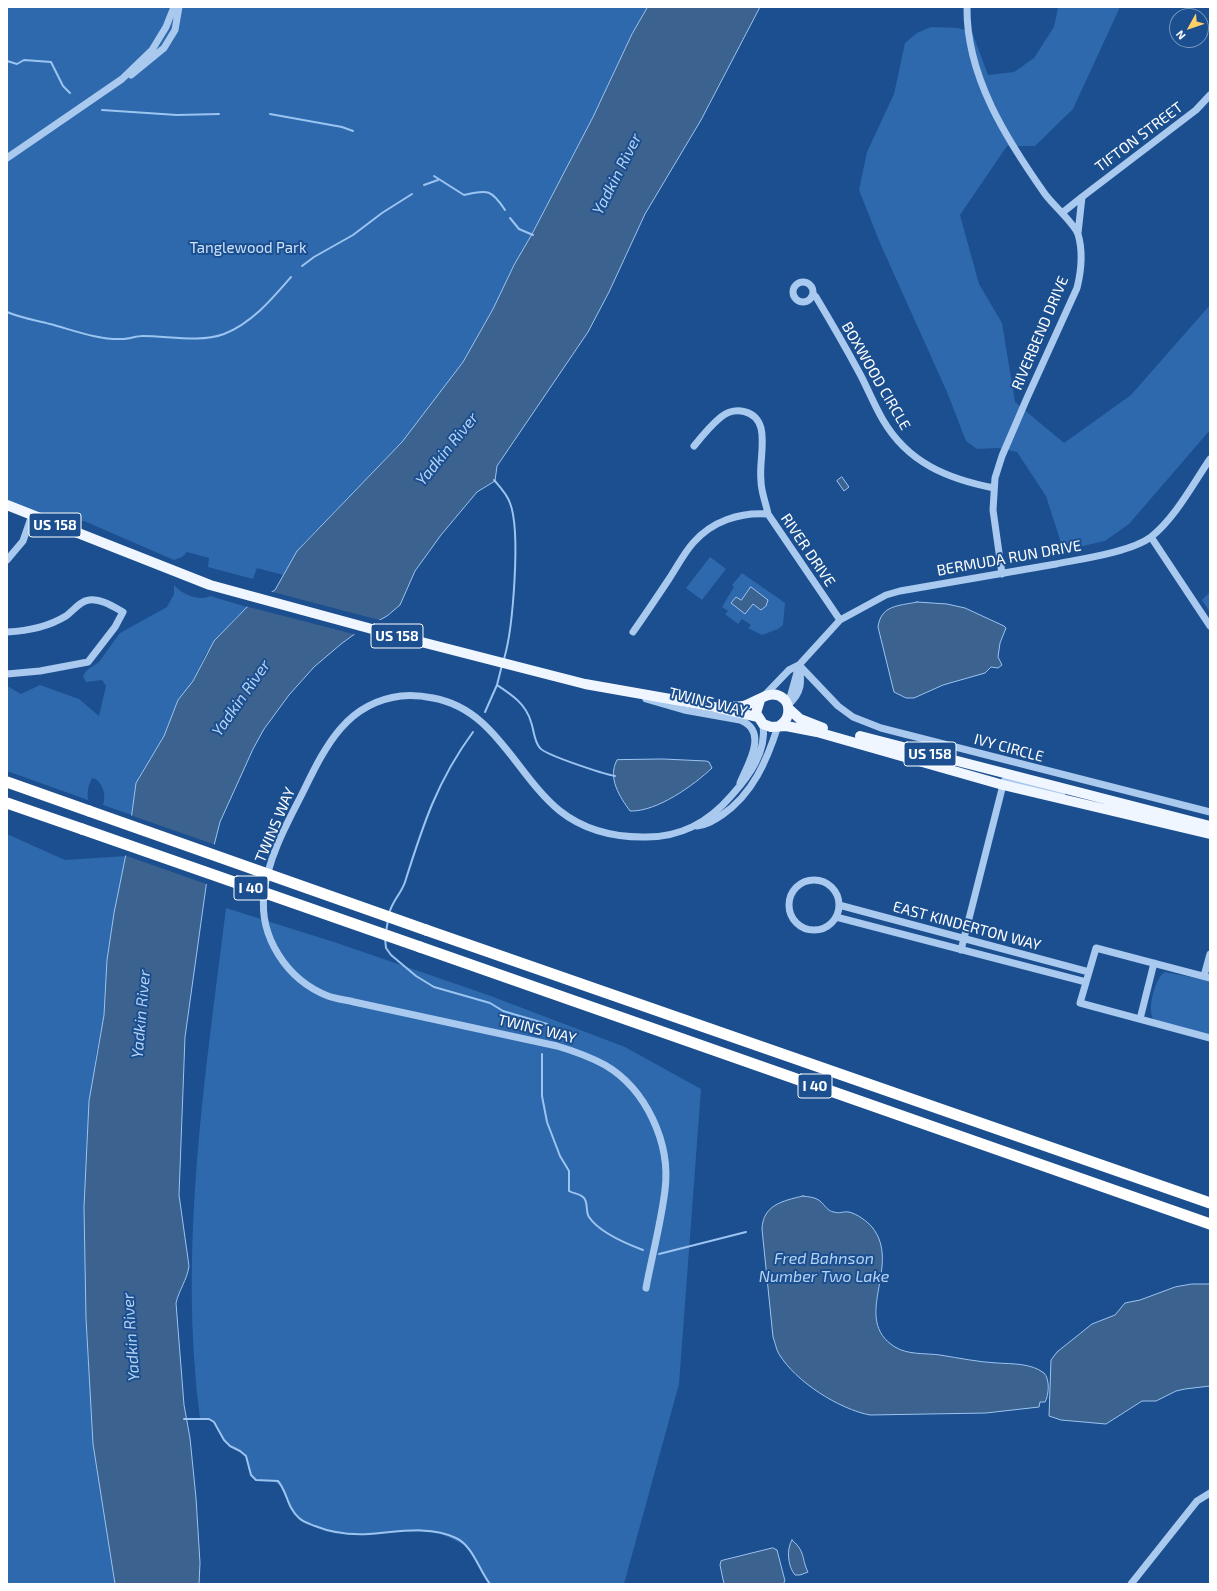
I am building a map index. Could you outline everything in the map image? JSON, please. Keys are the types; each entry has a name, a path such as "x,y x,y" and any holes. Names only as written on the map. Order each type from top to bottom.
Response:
{"highway":[{"name":"I 40","path":"7,782 426,930 1210,1203"},
{"name":"I 40","path":"7,803 1210,1224"}],"main road":[{"name":"US 158","path":"7,505 210,585 394,635 585,684 710,706 760,721"},
{"path":"771,694 779,696 788,706 786,720 779,726 771,727 760,721 756,709 761,699 771,694"},
{"name":"US 158","path":"710,706 742,706 761,699"},
{"name":"US 158","path":"788,706 800,719 820,727 1210,826"},
{"name":"US 158","path":"779,726 801,729 851,740 1003,785 1210,834"}],"street":[{"path":"7,158 122,79 152,50 166,27 174,7"},
{"path":"122,79 134,74 164,48 175,30 179,7"},
{"path":"967,7 971,49 983,86 1001,125 1023,163 1049,200 1078,233"},
{"name":"TIFTON STREET","path":"1062,213 1196,110 1210,95"},
{"path":"1078,233 1082,197"},
{"name":"RIVERBEND DRIVE","path":"1002,574 994,522 994,488 1002,456 1077,288 1080,270 1078,233"},
{"name":"BOXWOOD CIRCLE","path":"813,294 855,365 883,420 902,445 925,464 942,473 971,483 994,488"},
{"path":"694,446 724,415 736,411 746,411 754,416 760,425 762,434 760,479 768,514"},
{"name":"BERMUDA RUN DRIVE","path":"761,699 789,670 799,665 840,620 886,595 900,591 1002,574 1100,555 1118,550 1151,537 1182,500 1210,459"},
{"name":"RIVER DRIVE","path":"633,632 693,543 709,529 726,520 741,515 768,514 840,620"},
{"path":"7,560 23,541 32,515"},
{"path":"1151,537 1210,626"},
{"path":"7,632 29,630 48,625 89,600 100,601 123,612 96,653 88,662 40,671 7,674"},
{"name":"BERMUDA RUN DRIVE","path":"788,706 799,665"},
{"name":"IVY CIRCLE","path":"799,665 838,706 853,717 880,728 1210,812"},
{"name":"TWINS WAY","path":"617,690 684,710 740,720 748,724 755,734 754,747 737,789"},
{"name":"TWINS WAY","path":"646,1288 666,1189 664,1155 656,1126 634,1089 606,1066 583,1055 557,1046 328,996 296,976 281,960 269,937 263,910 264,892 273,857 282,836 329,742 357,712 380,701 402,696 424,696 448,701 467,710 492,733 539,790 560,811 585,827 618,837 655,837 705,825 721,816 746,793 767,758 779,726"},
{"name":"TWINS WAY","path":"697,826 727,801 749,776 757,760 763,738 760,721"},
{"path":"961,950 1004,781 1064,794 1076,792"},
{"path":"817,880 826,883 833,889 837,896 839,905 836,917 823,929 805,929 797,924 792,917 789,908 793,891 808,881 817,880"},
{"name":"EAST KINDERTON WAY","path":"839,905 1089,972"},
{"name":"EAST KINDERTON WAY","path":"836,917 1086,982"},
{"path":"1210,954 1207,977 1096,948 1080,1003 1210,1038"},
{"path":"1140,1020 1154,963"},
{"path":"1131,1584 1197,1501 1210,1493"}],"green space":[{"name":"Tanglewood Park","path":"7,7 648,7 632,34 593,117 532,234 514,265 493,309 463,362 402,442 302,545 283,575 257,568 253,579 208,567 209,558 187,552 182,557 174,560 84,521 49,522 7,502"},
{"path":"1058,7 1120,7 1073,109 1035,146 1007,146 960,215 979,284 1002,323 1015,402 1064,443 1131,395 1210,305 1210,430 1129,524 1105,541 1074,548 1062,546 1046,496 1017,452 998,448 977,449 966,441 947,392 880,243 859,190 867,152 894,94 905,43 917,33 931,27 958,28 972,32 988,75 1014,72 1034,58 1054,27"},
{"path":"710,557 726,569 702,600 686,588"},
{"path":"742,573 785,603 783,625 778,629 762,635 748,628 751,625 742,619 738,624 725,614 728,611 722,607 734,587 732,585"},
{"path":"174,585 186,594 196,598 206,598 210,596 247,607 235,618 205,655 193,681 178,700 164,736 139,777 135,789 132,815 103,805 104,791 96,779 92,778 88,791 88,800 7,771 7,686 21,694 40,685 79,699 99,716 106,686 102,680 86,682 83,676 87,670 99,662 120,633 167,607 174,594"},
{"path":"1210,592 1210,612 1202,600"},
{"path":"7,834 65,860 126,856 114,913 107,960 104,1015 96,1054 87,1134 86,1318 93,1444 115,1584 7,1584"},
{"path":"226,908 337,943 488,995 625,1047 701,1089 679,1384 624,1584 490,1584 465,1545 439,1533 404,1531 369,1534 334,1532 302,1520 289,1506 283,1487 272,1480 256,1480 249,1471 246,1456 224,1440 218,1426 209,1419 200,1419 194,1355 192,1291 193,1227 203,1099"},
{"path":"1165,972 1210,981 1210,1035 1154,1020 1152,1016 1151,1003 1158,980"}],"water":[{"name":"Yadkin River","path":"648,7 760,7 701,120 645,214 609,292 588,332 497,466 495,481 477,492 441,535 415,571 400,605 387,616 356,633 341,644 314,667 289,695 264,729 253,749 220,822 209,865 185,1037 179,1195 189,1266 187,1276 176,1303 184,1405 190,1438 196,1498 200,1563 199,1584 115,1584 93,1444 86,1318 84,1207 89,1101 104,1015 107,960 114,913 127,849 136,783 164,736 178,700 193,681 214,641 247,607 275,590 297,551 402,442 463,362 493,309 514,265 532,234 593,117 632,34"},
{"path":"842,477 849,487 844,491 837,481"},
{"path":"751,587 768,600 766,606 761,610 753,604 745,614 731,603 736,597 741,600"},
{"path":"917,602 947,604 965,608 1004,626 1006,628 1000,643 998,657 1002,665 998,668 991,667 985,673 943,685 914,698 906,698 894,692 878,627 883,614 887,610 897,606"},
{"path":"663,759 706,761 709,762 712,768 685,789 663,802 641,810 630,811 622,800 614,780 614,767 617,760"},
{"name":"Fred Bahnson Number Two Lake","path":"803,1196 812,1197 818,1200 832,1211 838,1213 849,1212 855,1214 865,1220 872,1227 880,1242 882,1258 876,1307 877,1322 882,1335 895,1347 911,1353 940,1355 983,1362 1033,1367 1044,1373 1046,1376 1048,1391 1045,1402 1040,1402 1039,1407 986,1413 870,1415 845,1407 819,1393 807,1384 796,1374 778,1352 773,1337 762,1229 763,1221 770,1209 781,1202"},
{"path":"1192,1284 1210,1284 1210,1386 1176,1391 1156,1401 1142,1401 1106,1424 1061,1420 1049,1416 1051,1360 1057,1352 1092,1324 1115,1315 1125,1303 1140,1300 1175,1287"},
{"path":"792,1540 801,1552 808,1572 800,1575 795,1575 789,1563 788,1553"},
{"path":"773,1548 777,1550 785,1581 783,1584 724,1584 720,1565 721,1561"}],"pier":[{"path":"269,591 383,621 357,635 245,606"},
{"path":"130,815 216,845 211,865 209,885 124,855"}],"waterway":[{"path":"7,61 17,64 24,60 51,62 63,86 70,93"},
{"path":"102,110 177,115 219,114"},
{"path":"270,114 342,127 353,131"},
{"path":"434,176 464,195 479,192 489,193 496,198 505,210"},
{"path":"424,185 438,180"},
{"path":"302,266 314,257 353,235 382,213 412,194"},
{"path":"510,218 519,229 533,235"},
{"path":"7,312 104,338 122,339 143,336 194,339 214,337 224,334 244,324 261,310 291,277"},
{"path":"494,480 509,500 515,535 513,604 504,659"},
{"path":"485,712 497,685 502,665"},
{"path":"497,685 513,696 526,710 531,722 536,743 540,748 552,755 615,776"},
{"path":"389,914 392,905 403,886 425,822 440,786 460,750 473,732"},
{"path":"386,932 388,920"},
{"path":"385,938 386,948 391,955 416,976 434,987 490,1003 503,1011 547,1024 547,1034"},
{"path":"542,1054 542,1096 547,1122 560,1156 569,1171 569,1191 580,1195 585,1199 589,1217 599,1228 622,1241 643,1250"},
{"path":"659,1254 746,1232"},
{"path":"184,1419 209,1419 214,1422 224,1440 230,1446 246,1456 251,1475 256,1480 278,1481 284,1490 292,1509 299,1518 305,1522 335,1532 348,1534 369,1534 413,1530 424,1530 446,1534 456,1538 467,1547 490,1584"}]}
